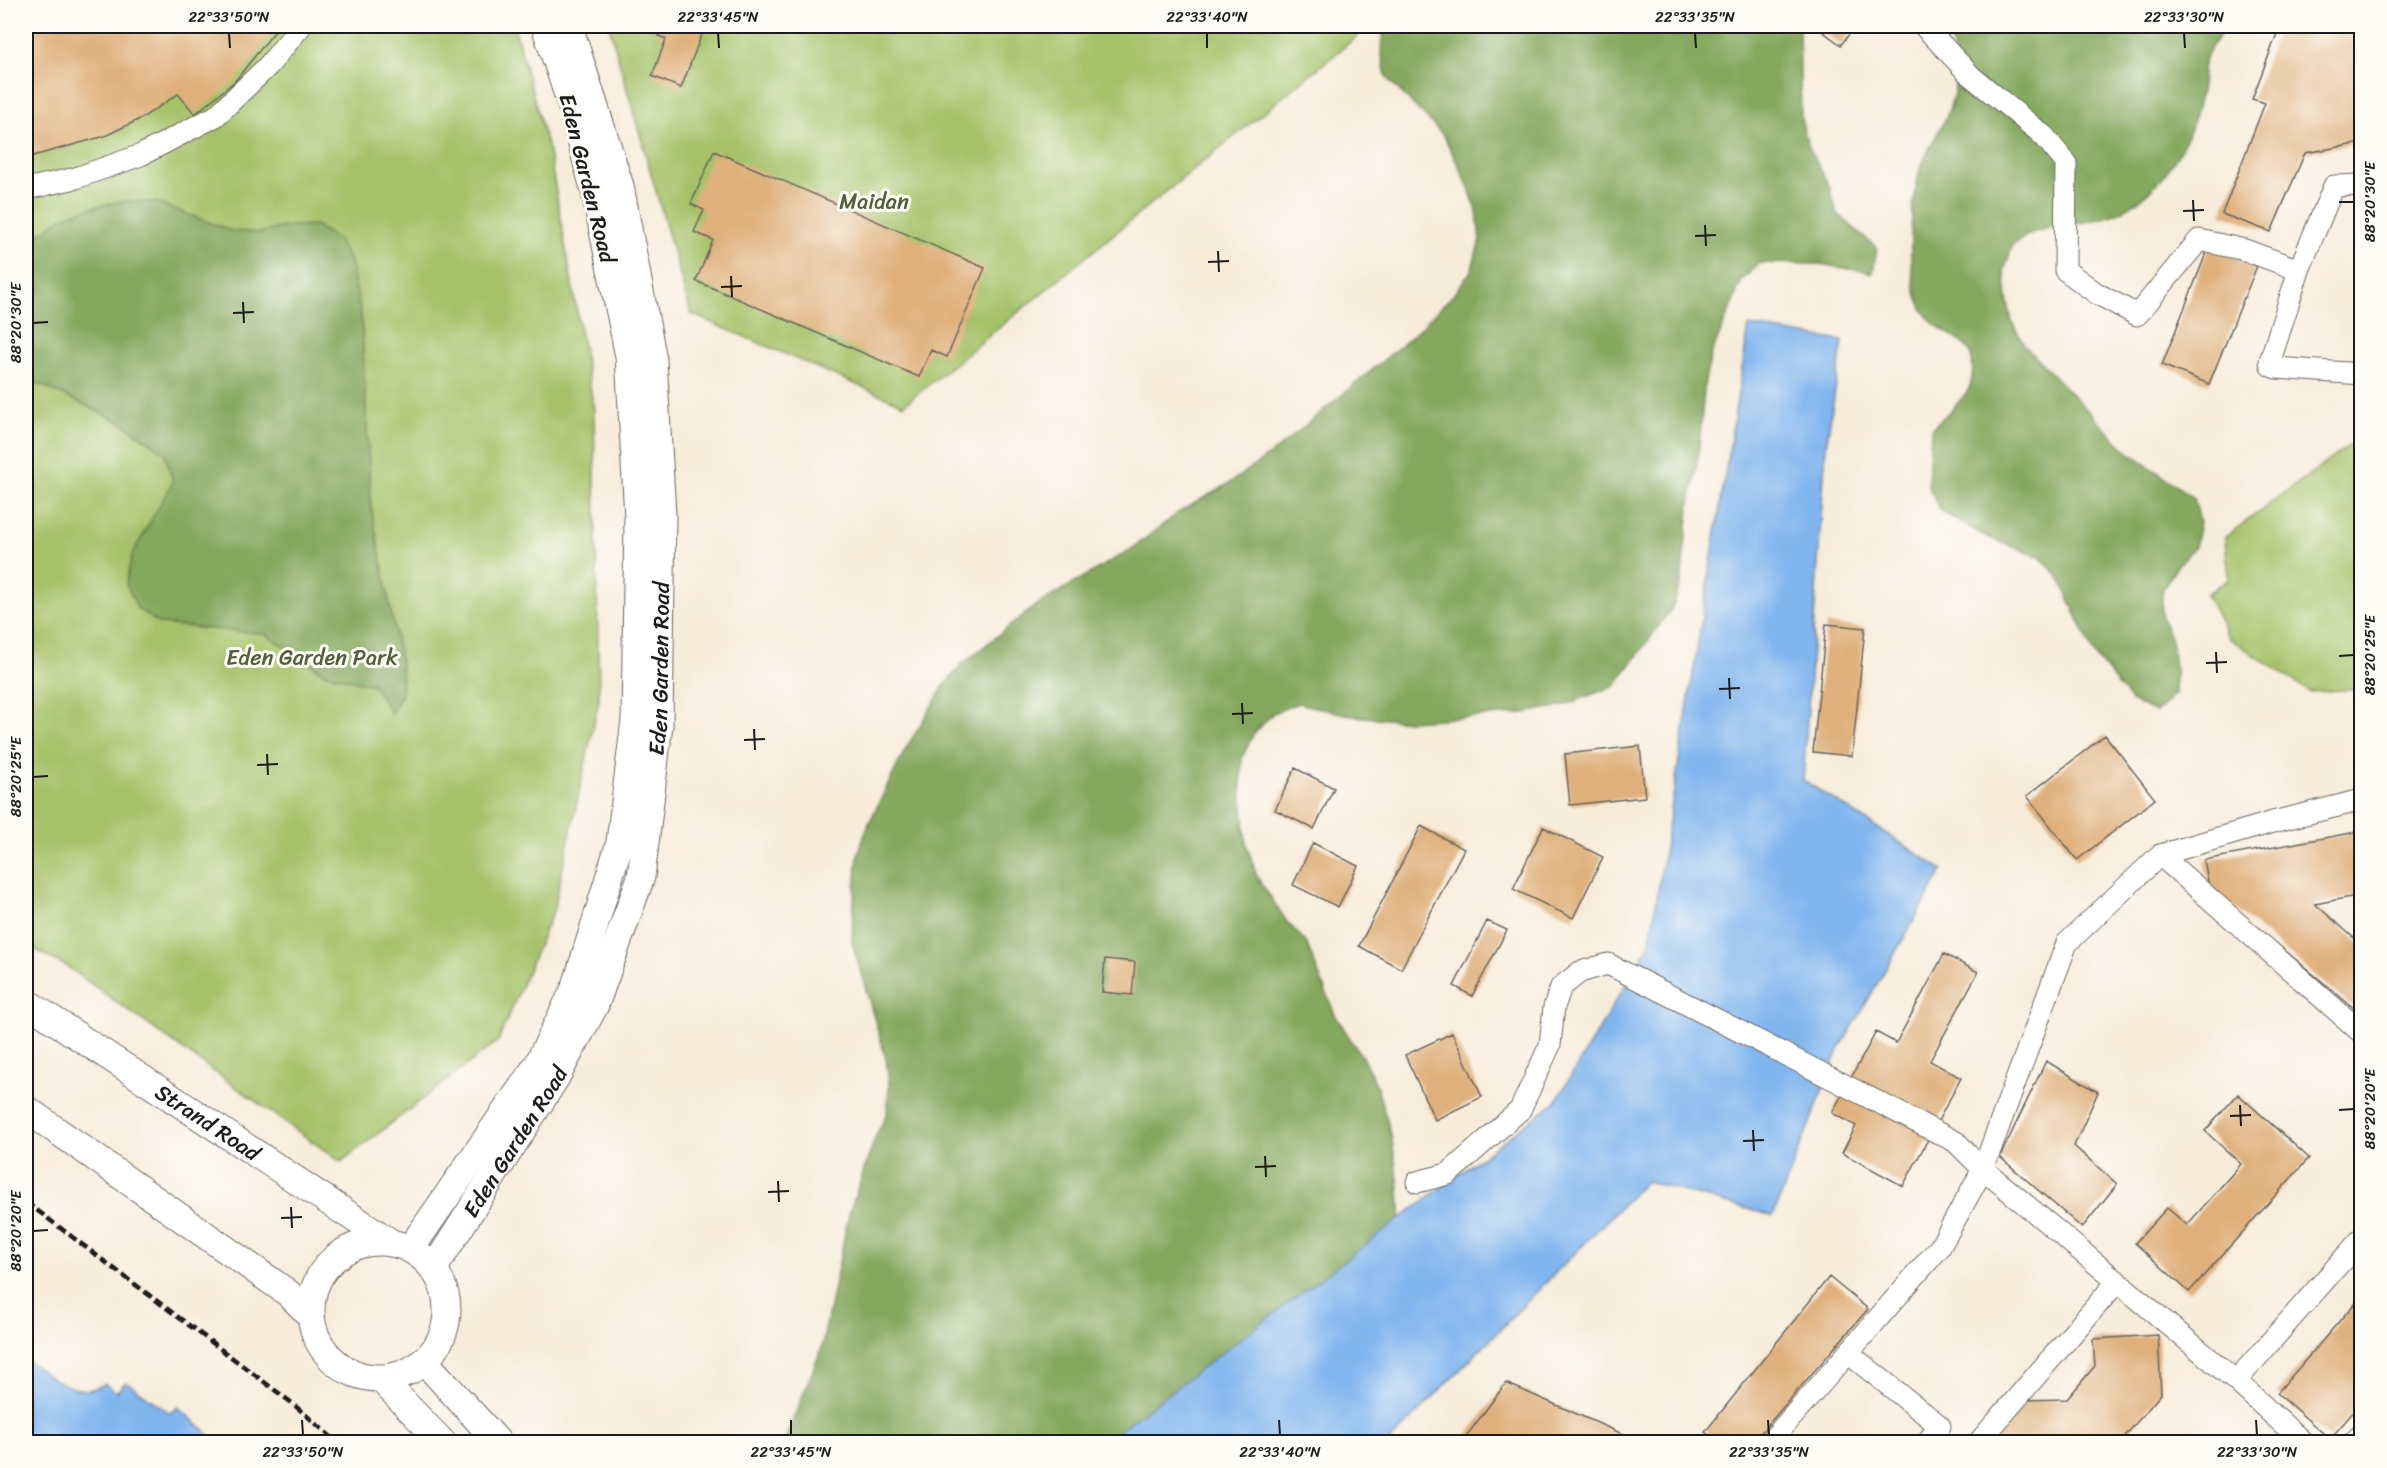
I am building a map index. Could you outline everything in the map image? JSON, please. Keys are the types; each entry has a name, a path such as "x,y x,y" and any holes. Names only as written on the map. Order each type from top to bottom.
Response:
{"main road":[{"name":"Eden Garden Road","path":"401,1245 538,1064 576,986 620,842 635,720 638,517 629,356 595,192 571,104 545,26"},
{"name":"Eden Garden Road","path":"434,1268 555,1079 595,1005 641,878 659,725 662,514 653,360 620,186 569,26"},
{"name":"Strand Road","path":"26,1002 401,1245"},
{"path":"26,1108 288,1293 310,1316 322,1349 348,1372 382,1380 442,1443"},
{"path":"310,1316 312,1295 320,1276 333,1259 350,1248 369,1242 401,1245 434,1268 444,1286 448,1307 446,1327 438,1346 425,1362 382,1380"},
{"path":"425,1362 498,1443"}],"lane":[{"path":"26,189 76,178 141,155 216,116 268,66 302,26"},
{"path":"1924,26 1971,76 2044,136 2067,163 2065,270 2096,293 2137,315 2199,240 2245,250 2299,270"},
{"path":"2361,185 2334,186 2299,270 2270,361 2271,366 2361,375"},
{"path":"1770,1443 1940,1247 1983,1169 2067,943 2160,855 2273,822 2361,800"},
{"path":"2160,855 2361,1033"},
{"path":"1417,1182 1448,1174 1520,1110 1550,1045 1554,1007 1561,987 1580,972 1608,964 1956,1143 2116,1283 2236,1381 2303,1443"},
{"path":"2236,1381 2361,1238"},
{"path":"1979,1443 2116,1283"},
{"path":"1848,1353 1940,1426 1926,1443"},
{"path":"2354,1443 2361,1434"}],"green space":[{"name":"Eden Garden Park","path":"26,26 514,26 549,152 594,409 599,700 554,909 498,1041 341,1162 66,966 26,945"},
{"name":"Maidan","path":"609,26 1370,26 904,405 691,314"},
{"path":"1384,26 1799,26 1801,119 1808,145 1829,186 1837,213 1877,248 1873,273 1819,264 1760,263 1742,280 1711,355 1705,380 1698,457 1689,509 1681,583 1672,608 1615,686 1562,706 1518,714 1409,721 1353,716 1298,703 1273,713 1254,733 1242,758 1241,786 1246,842 1257,877 1287,922 1306,942 1335,1015 1364,1060 1376,1084 1391,1134 1399,1186 1403,1267 1333,1442 784,1442 821,1350 849,1214 875,1138 887,1113 889,1085 886,1059 852,942 853,912 858,854 869,823 905,750 944,686 962,664 1035,606 1133,548 1179,512 1228,484 1276,450 1410,338 1453,295 1471,271 1480,241 1477,211 1468,186 1444,136 1386,77 1381,50"},
{"path":"1945,26 2227,26 2205,59 2201,92 2192,124 2179,152 2162,178 2151,190 2126,209 2102,218 2050,228 2028,235 2013,244 2004,271 2012,323 2026,347 2125,449 2194,498 2200,522 2195,547 2176,567 2162,591 2162,617 2172,643 2175,694 2156,712 2131,701 2094,654 2059,577 2040,557 1987,537 1940,511 1928,486 1931,429 1968,391 1973,371 1971,355 1966,347 1936,325 1922,308 1913,278 1911,261 1913,205 1921,166 1951,105 1956,82 1953,49"},
{"path":"127,201 155,202 232,231 259,233 287,226 315,225 338,240 350,261 361,313 371,506 401,664 402,694 391,713 373,685 324,673 265,634 160,624 138,609 126,584 132,555 173,481 165,453 119,421 26,378 26,240 36,236 62,218 94,207"},
{"path":"2361,443 2361,689 2310,692 2229,638 2206,594 2228,580 2225,537 2348,446"},
{"path":"26,573 32,599 26,625"}],"water":[{"path":"1749,326 1843,341 1826,446 1803,780 1943,870 1839,1050 1773,1216 1646,1181 1389,1442 1104,1442 1556,1101 1649,946"},
{"path":"26,1359 54,1379 78,1389 88,1390 105,1384 116,1392 126,1382 170,1413 178,1407 217,1442 26,1442"}],"building":[{"path":"26,26 279,26 235,81 195,114 178,94 142,118 105,136 26,158"},
{"path":"663,26 705,26 681,88 652,76 666,39 659,36"},
{"path":"1826,26 1855,26 1841,45 1822,31"},
{"path":"2280,26 2362,26 2362,143 2305,153 2271,232 2222,214 2265,103 2252,99"},
{"path":"714,151 985,268 947,357 931,350 919,377 696,281 713,240 694,232 704,210 691,204"},
{"path":"2209,246 2257,266 2209,384 2162,365"},
{"path":"1826,624 1865,628 1852,756 1813,752"},
{"path":"2105,735 2155,799 2077,860 2027,796"},
{"path":"1640,746 1645,797 1570,805 1565,754"},
{"path":"1295,768 1334,788 1314,829 1275,810"},
{"path":"1421,826 1464,849 1401,969 1359,946"},
{"path":"1543,827 1603,857 1573,918 1513,889"},
{"path":"2362,831 2362,895 2315,904 2362,945 2362,1015 2209,887 2204,860"},
{"path":"1313,843 1358,866 1338,907 1293,885"},
{"path":"1487,921 1507,930 1472,996 1454,986"},
{"path":"1944,954 1978,972 1930,1061 1961,1078 1903,1186 1842,1153 1856,1126 1832,1113 1876,1032 1896,1043"},
{"path":"1105,959 1135,962 1132,995 1102,992"},
{"path":"1452,1033 1482,1097 1435,1120 1405,1055"},
{"path":"2046,1061 2098,1092 2074,1146 2117,1184 2082,1228 2000,1157"},
{"path":"2238,1094 2309,1158 2189,1292 2135,1243 2167,1208 2187,1225 2241,1164 2205,1131"},
{"path":"1829,1277 1868,1309 1753,1442 1718,1442 1705,1432"},
{"path":"2362,1295 2362,1402 2330,1439 2277,1393"},
{"path":"2158,1335 2161,1394 2120,1442 1990,1442 2026,1400 2067,1399 2095,1366 2093,1339"},
{"path":"1506,1383 1641,1442 1462,1442"}],"railway":[{"path":"26,1202 292,1403 337,1442"}]}
